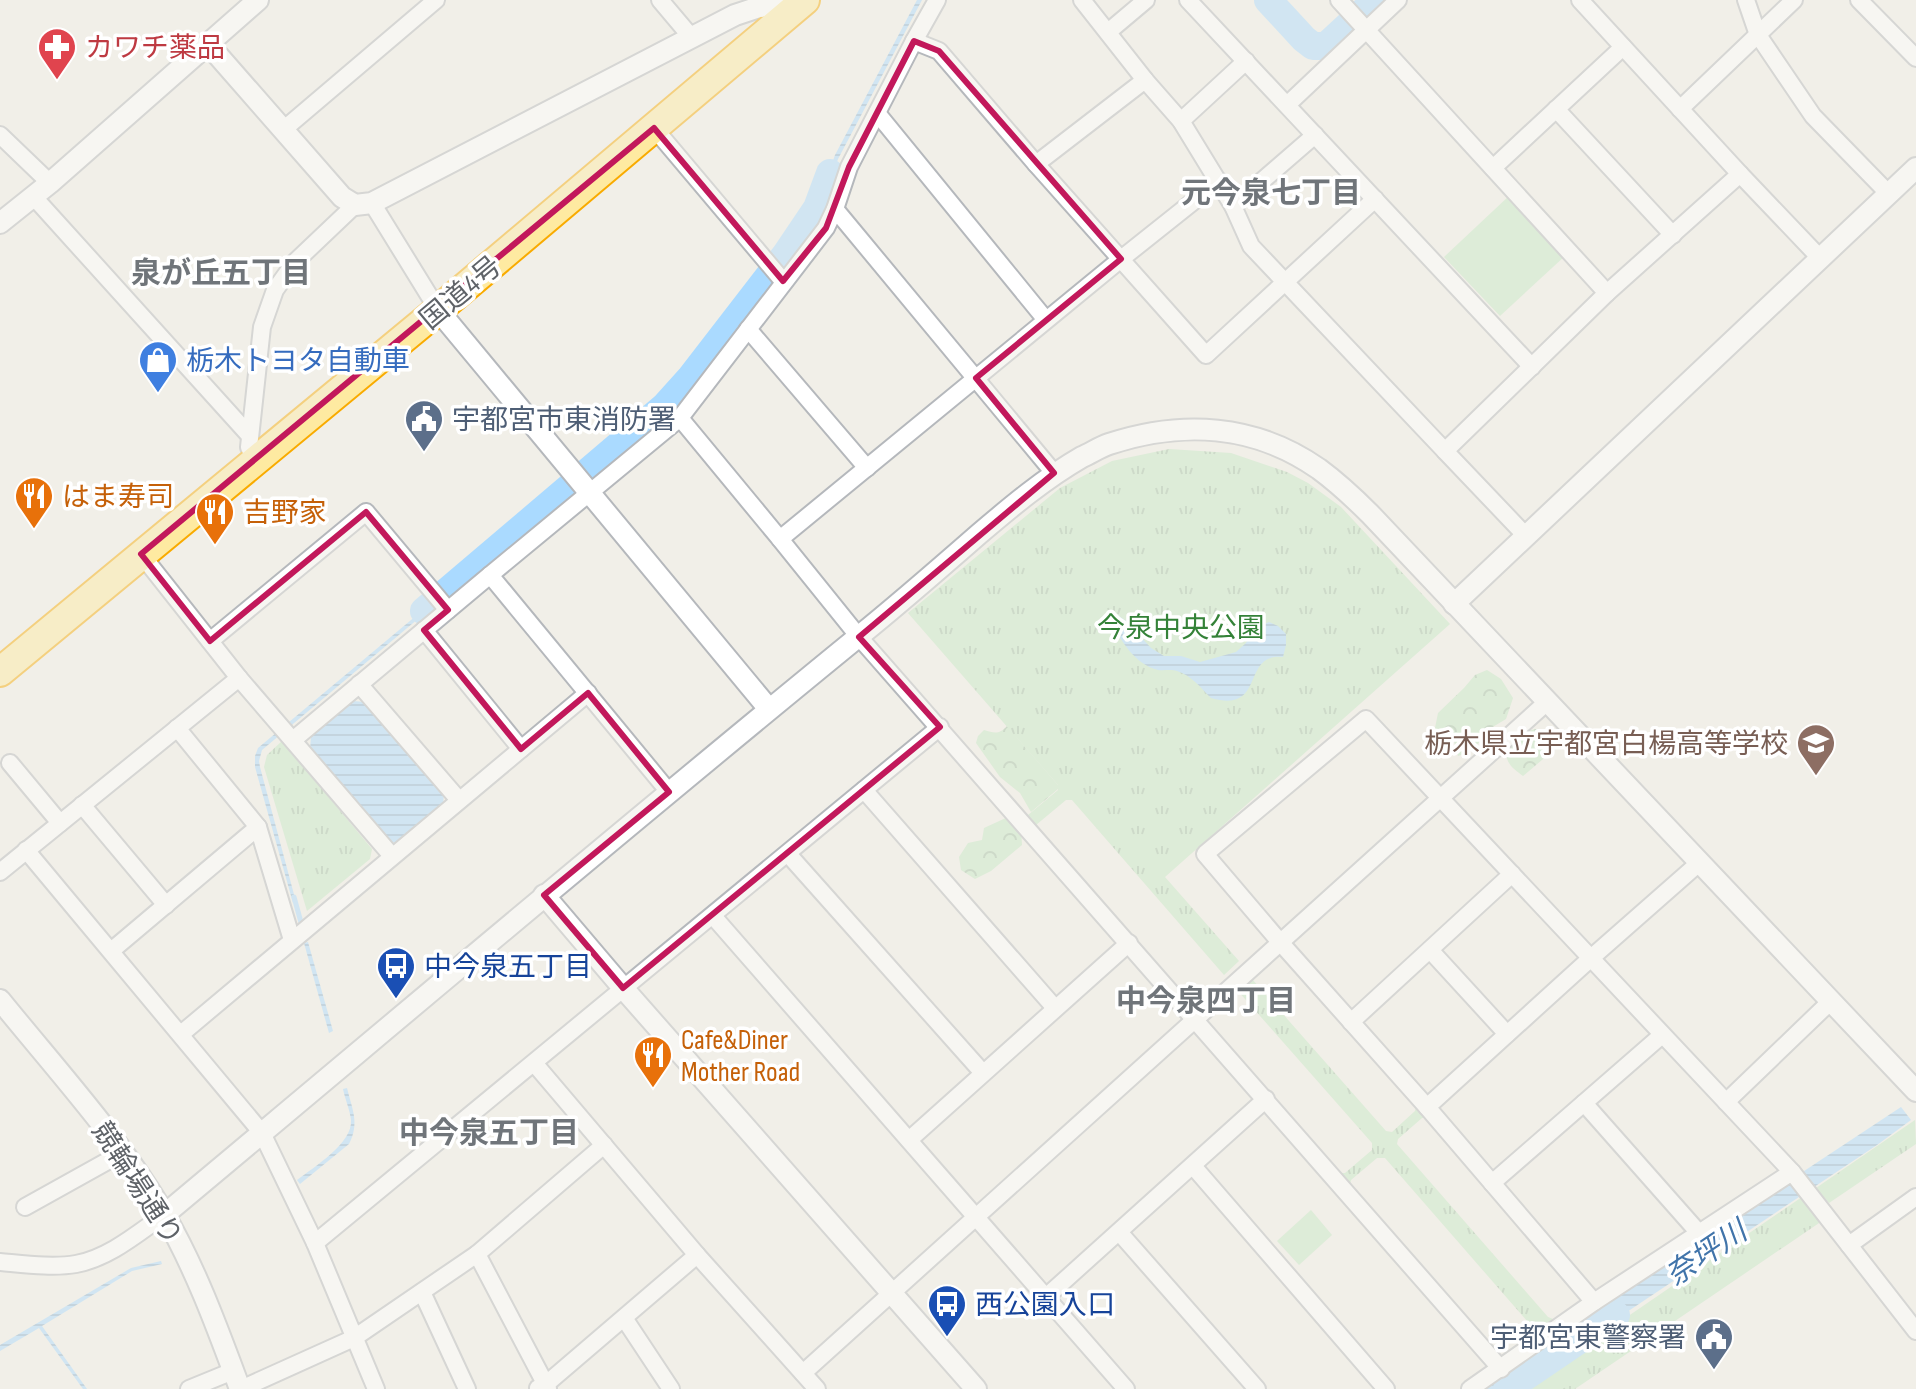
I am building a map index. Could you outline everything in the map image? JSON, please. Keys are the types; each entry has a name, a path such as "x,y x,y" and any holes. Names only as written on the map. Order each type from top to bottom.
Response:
{"highway":[{"name":"国道4号","path":"0,672 141,554 253,448 438,310 801,1"}],"street":[{"path":"0,223 50,183 258,0"},
{"path":"283,130 436,0"},
{"path":"660,0 692,38"},
{"path":"293,740 680,418 826,228 849,167 937,0"},
{"path":"1082,0 1181,121 1219,181 1251,246 1526,536"},
{"path":"1108,32 1146,0"},
{"path":"1188,0 1532,367"},
{"path":"1339,0 1607,293"},
{"path":"1287,105 1398,0"},
{"path":"1746,0 1758,35 1813,116 1889,194"},
{"path":"1680,109 1794,0"},
{"path":"1859,0 1916,58"},
{"path":"253,448 262,327 275,290 295,262 363,204 692,38 750,4 759,7 801,1"},
{"path":"1586,2 1623,47 1821,259"},
{"path":"914,41 939,51 1206,355 1375,199"},
{"path":"208,44 342,197 363,204 438,310 769,709"},
{"path":"1493,168 1623,47"},
{"path":"1181,121 1246,61"},
{"path":"1036,164 1145,80"},
{"path":"1556,109 1673,235"},
{"path":"877,113 1046,320"},
{"path":"654,128 783,281"},
{"path":"0,135 50,183"},
{"path":"1233,206 1315,135"},
{"path":"1454,604 1916,168"},
{"path":"1445,451 1607,293 1740,174"},
{"path":"780,539 1219,181"},
{"path":"33,196 253,448"},
{"path":"835,209 1054,473"},
{"path":"748,329 867,468"},
{"path":"680,418 859,637 1501,1369"},
{"path":"0,1262 77,1264 112,1251 164,1215 544,895 1054,473 1105,445 1153,432 1193,428 1237,432 1280,448 1316,467 1342,487 1916,1091"},
{"path":"210,641 366,512 448,610"},
{"path":"141,554 239,678 392,856"},
{"path":"490,575 669,792"},
{"path":"424,630 521,749"},
{"path":"0,872 239,678"},
{"path":"359,684 459,800"},
{"path":"181,1034 588,693"},
{"path":"803,1373 1547,702"},
{"path":"1594,1302 1205,854 1366,719 1795,1176 1916,1331"},
{"path":"315,1243 940,727"},
{"path":"177,728 258,827 293,940"},
{"path":"10,763 60,823"},
{"path":"864,790 1055,1008"},
{"path":"82,805 166,905"},
{"path":"111,951 258,827"},
{"path":"26,850 262,1133 315,1243 376,1389"},
{"path":"788,854 983,1073"},
{"path":"1427,1107 1699,863"},
{"path":"1351,1022 1512,874"},
{"path":"544,895 976,1389"},
{"path":"713,916 1126,1389"},
{"path":"909,1140 1129,943"},
{"path":"1430,950 1507,1034"},
{"name":"競輪場通り","path":"0,1000 122,1153 164,1215 207,1303 238,1383"},
{"path":"1726,1102 1830,1002"},
{"path":"1492,1183 1662,1035"},
{"path":"534,1063 697,1255 817,1389"},
{"path":"1046,1297 1266,1099"},
{"path":"1584,1103 1699,1233"},
{"path":"189,1389 238,1383 354,1338 477,1254 604,1145"},
{"path":"25,1207 122,1153"},
{"path":"1193,1166 1386,1389"},
{"path":"1470,1389 1699,1233 1795,1176"},
{"path":"1849,1245 1916,1197"},
{"path":"1119,1232 1257,1389"},
{"path":"477,1254 543,1388 697,1255"},
{"path":"422,1292 467,1389"},
{"path":"624,1318 671,1389"}],"highlighted area":[{"path":"914,41 939,51 1121,259 976,378 1054,473 859,637 940,727 623,988 544,895 669,792 588,693 521,749 424,630 448,610 366,512 210,641 141,554 654,128 783,281 826,228 849,167"}],"green space":[{"path":"1510,195 1566,255 1500,316 1444,257"},
{"name":"今泉中央公園","path":"1169,449 1231,453 1287,472 1308,483 1341,507 1450,624 1165,877 1239,961 1224,975 1072,800 1066,800 1036,825 1028,815 1058,790 1058,785 908,613 1060,488 1112,461"},
{"path":"1487,670 1501,679 1513,698 1506,719 1486,731 1471,750 1458,756 1453,737 1435,728 1438,713 1475,675"},
{"path":"1007,726 1058,785 1058,789 1031,812 1020,793 1000,777 976,743 984,730 996,732"},
{"path":"1544,729 1556,744 1523,776 1509,764 1506,753 1525,732"},
{"path":"282,741 372,849 370,859 307,911 264,767 267,755"},
{"path":"1008,817 1021,830 1022,845 991,871 975,879 961,870 959,857 968,843 982,840 984,828"},
{"path":"1252,979 1386,1131 1392,1132 1416,1107 1426,1118 1398,1139 1397,1144 1548,1317 1553,1319 1534,1333 1534,1329 1385,1158 1377,1158 1351,1180 1350,1185 1339,1173 1345,1173 1372,1150 1372,1143 1238,991"},
{"path":"1915,1120 1916,1144 1829,1203 1816,1188"},
{"path":"1802,1197 1822,1221 1575,1389 1516,1389 1544,1370 1532,1351 1575,1322 1589,1343"},
{"path":"1311,1210 1332,1235 1299,1265 1277,1241"}],"water":[{"path":"917,0 922,0 838,159 819,214 785,258 782,255 815,211 835,155"},
{"path":"1264,0 1272,0 1306,37 1316,43 1322,43 1337,32 1341,36 1325,48 1312,47 1290,29"},
{"path":"761,281 765,284 667,406 601,463 598,459 665,404"},
{"path":"553,502 555,505 459,584 457,581"},
{"path":"423,610 425,613 262,750 260,767 296,902 293,903 255,767 258,748"},
{"path":"1116,614 1151,648 1164,656 1181,656 1200,662 1236,652 1254,629 1269,622 1286,634 1286,645 1283,657 1270,658 1261,664 1240,698 1228,701 1211,698 1182,673 1158,670 1136,658 1115,629 1112,621"},
{"path":"353,701 365,702 444,793 443,807 400,843 388,842 310,750 311,736"},
{"path":"308,942 333,1031 329,1033 304,943"},
{"path":"347,1088 355,1123 349,1144 300,1184 297,1180 331,1154 350,1129 351,1120 343,1089"},
{"path":"1901,1107 1911,1120 1588,1338 1577,1321"},
{"path":"161,1261 162,1264 132,1271 42,1326 87,1389 83,1389 39,1328 0,1351 0,1345 131,1268"},
{"path":"1532,1354 1542,1369 1512,1389 1480,1389"}],"waterway":[{"path":"1268,0 1313,46 1326,46 1376,0"},
{"path":"424,611 664,407 691,377 786,254 817,208 830,173"},
{"path":"294,897 302,926"},
{"name":"奈坪川","path":"1507,1389 1616,1315"}],"place":[{"name":"カワチ薬品","path":"57,81"},
{"name":"栃木トヨタ自動車","path":"158,394"},
{"name":"宇都宮市東消防署","path":"424,453"},
{"name":"はま寿司","path":"34,530"},
{"name":"吉野家","path":"215,546"},
{"name":"栃木県立宇都宮白楊高等学校","path":"1816,777"},
{"name":"中今泉五丁目","path":"396,1000"},
{"name":"Cafe&Diner Mother Road","path":"653,1089"},
{"name":"西公園入口","path":"947,1338"},
{"name":"宇都宮東警察署","path":"1714,1371"}],"district":[{"name":"元今泉七丁目","path":"1271,193"},
{"name":"泉が丘五丁目","path":"221,273"},
{"name":"中今泉四丁目","path":"1206,1001"},
{"name":"中今泉五丁目","path":"489,1133"}]}
